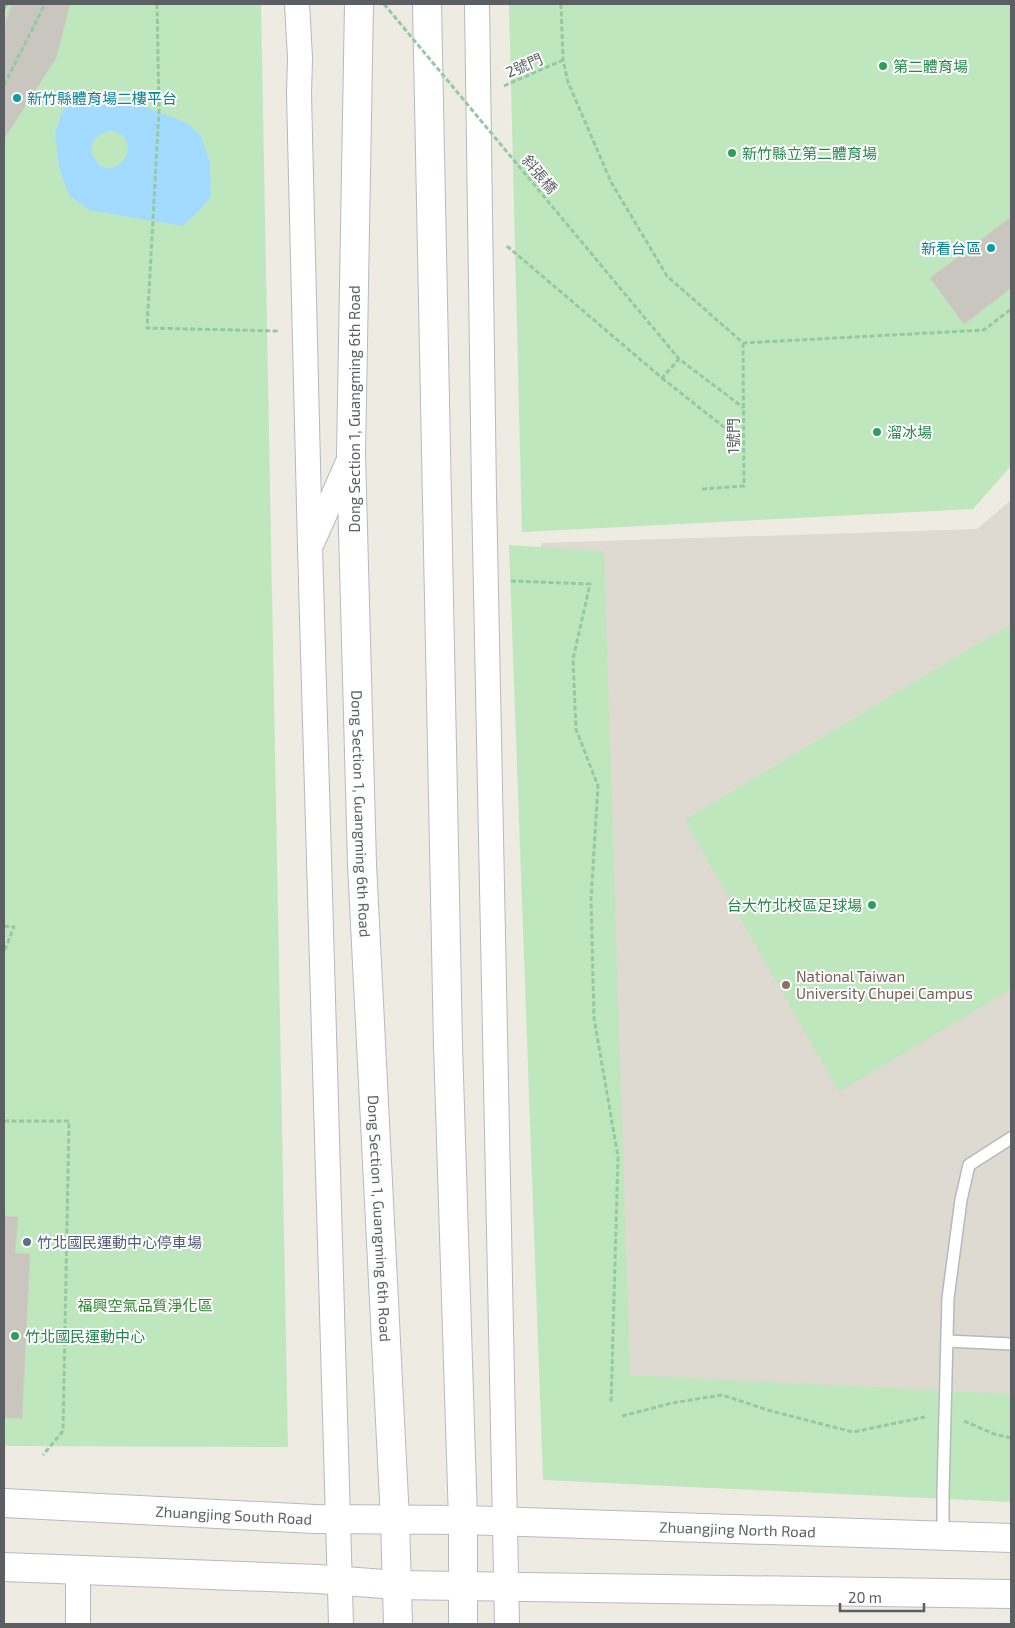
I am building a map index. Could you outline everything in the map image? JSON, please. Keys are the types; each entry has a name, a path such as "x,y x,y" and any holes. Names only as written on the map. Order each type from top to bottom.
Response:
{"main road":[{"name":"Dong Section 1, Guangming 6th Road","path":"359,4 351,455 362,864 395,1520 398,1624"},
{"path":"427,4 448,1035 463,1520 463,1624"},
{"name":"Zhuangjing South Road","path":"4,1503 315,1519 463,1520"},
{"name":"Zhuangjing North Road","path":"463,1520 1011,1538"},
{"path":"4,1567 397,1585 1011,1594"}],"street":[{"path":"297,4 300,58 310,547 341,1624"},
{"path":"477,4 484,503 507,1624"},
{"path":"310,547 351,455"},
{"path":"78,1569 78,1624"}],"lane":[{"path":"943,1536 948,1298 961,1200 969,1165 1011,1138"},
{"path":"947,1341 1011,1344"}],"path":[{"path":"4,9 7,4"},
{"path":"4,85 45,4"},
{"path":"157,4 159,110 147,328 278,331"},
{"name":"斜張橋","path":"384,4 679,359 744,408"},
{"path":"560,4 563,60 568,82 611,182 666,276 743,344 984,330 1011,309"},
{"name":"2號門","path":"502,87 563,60"},
{"path":"506,246 662,378 744,443"},
{"name":"1號門","path":"702,489 744,486 743,344"},
{"path":"662,378 679,359"},
{"path":"510,580 590,584 573,658 576,729 598,786 591,899 594,1018 618,1157 611,1403"},
{"path":"4,926 14,927 4,952"},
{"path":"4,1121 69,1121 63,1431 43,1454"},
{"path":"622,1416 672,1402 722,1395 771,1412 853,1432 945,1413 994,1434 1011,1438"}],"shaded area":[{"name":"National Taiwan University Chupei Campus","path":"1011,500 1011,1445 580,1427 541,543 977,529"}],"green space":[{"name":"福興空氣品質淨化區","path":"4,4 261,4 288,1447 4,1446"},
{"path":"509,4 1011,4 1011,466 973,509 522,532"},
{"path":"509,545 604,551 630,1375 1011,1394 1011,1502 543,1480"},
{"name":"台大竹北校區足球場","path":"1011,624 1011,989 839,1092 685,820"}],"water":[{"path":"111,97 129,101 187,123 201,136 210,162 211,196 183,226 89,210 69,196 59,167 55,133 63,109 88,100","holes":["111,131 122,136 127,143 128,151 124,159 118,165 110,168 102,166 93,154 92,145 94,140 101,134"]}],"building":[{"name":"新竹縣體育場二樓平台","path":"12,4 70,4 56,58 4,139 4,28"},
{"name":"新看台區","path":"1011,217 1011,288 964,324 930,278"},
{"name":"竹北國民運動中心","path":"4,1216 18,1217 15,1253 30,1254 22,1418 4,1418"}],"place":[{"name":"第二體育場","path":"883,66"},
{"name":"新竹縣體育場二樓平台","path":"17,98"},
{"name":"新竹縣立第二體育場","path":"732,153"},
{"name":"新看台區","path":"991,248"},
{"name":"溜冰場","path":"877,432"},
{"name":"台大竹北校區足球場","path":"872,905"},
{"name":"National Taiwan University Chupei Campus","path":"786,985"},
{"name":"竹北國民運動中心停車場","path":"27,1242"},
{"name":"竹北國民運動中心","path":"15,1336"}]}
